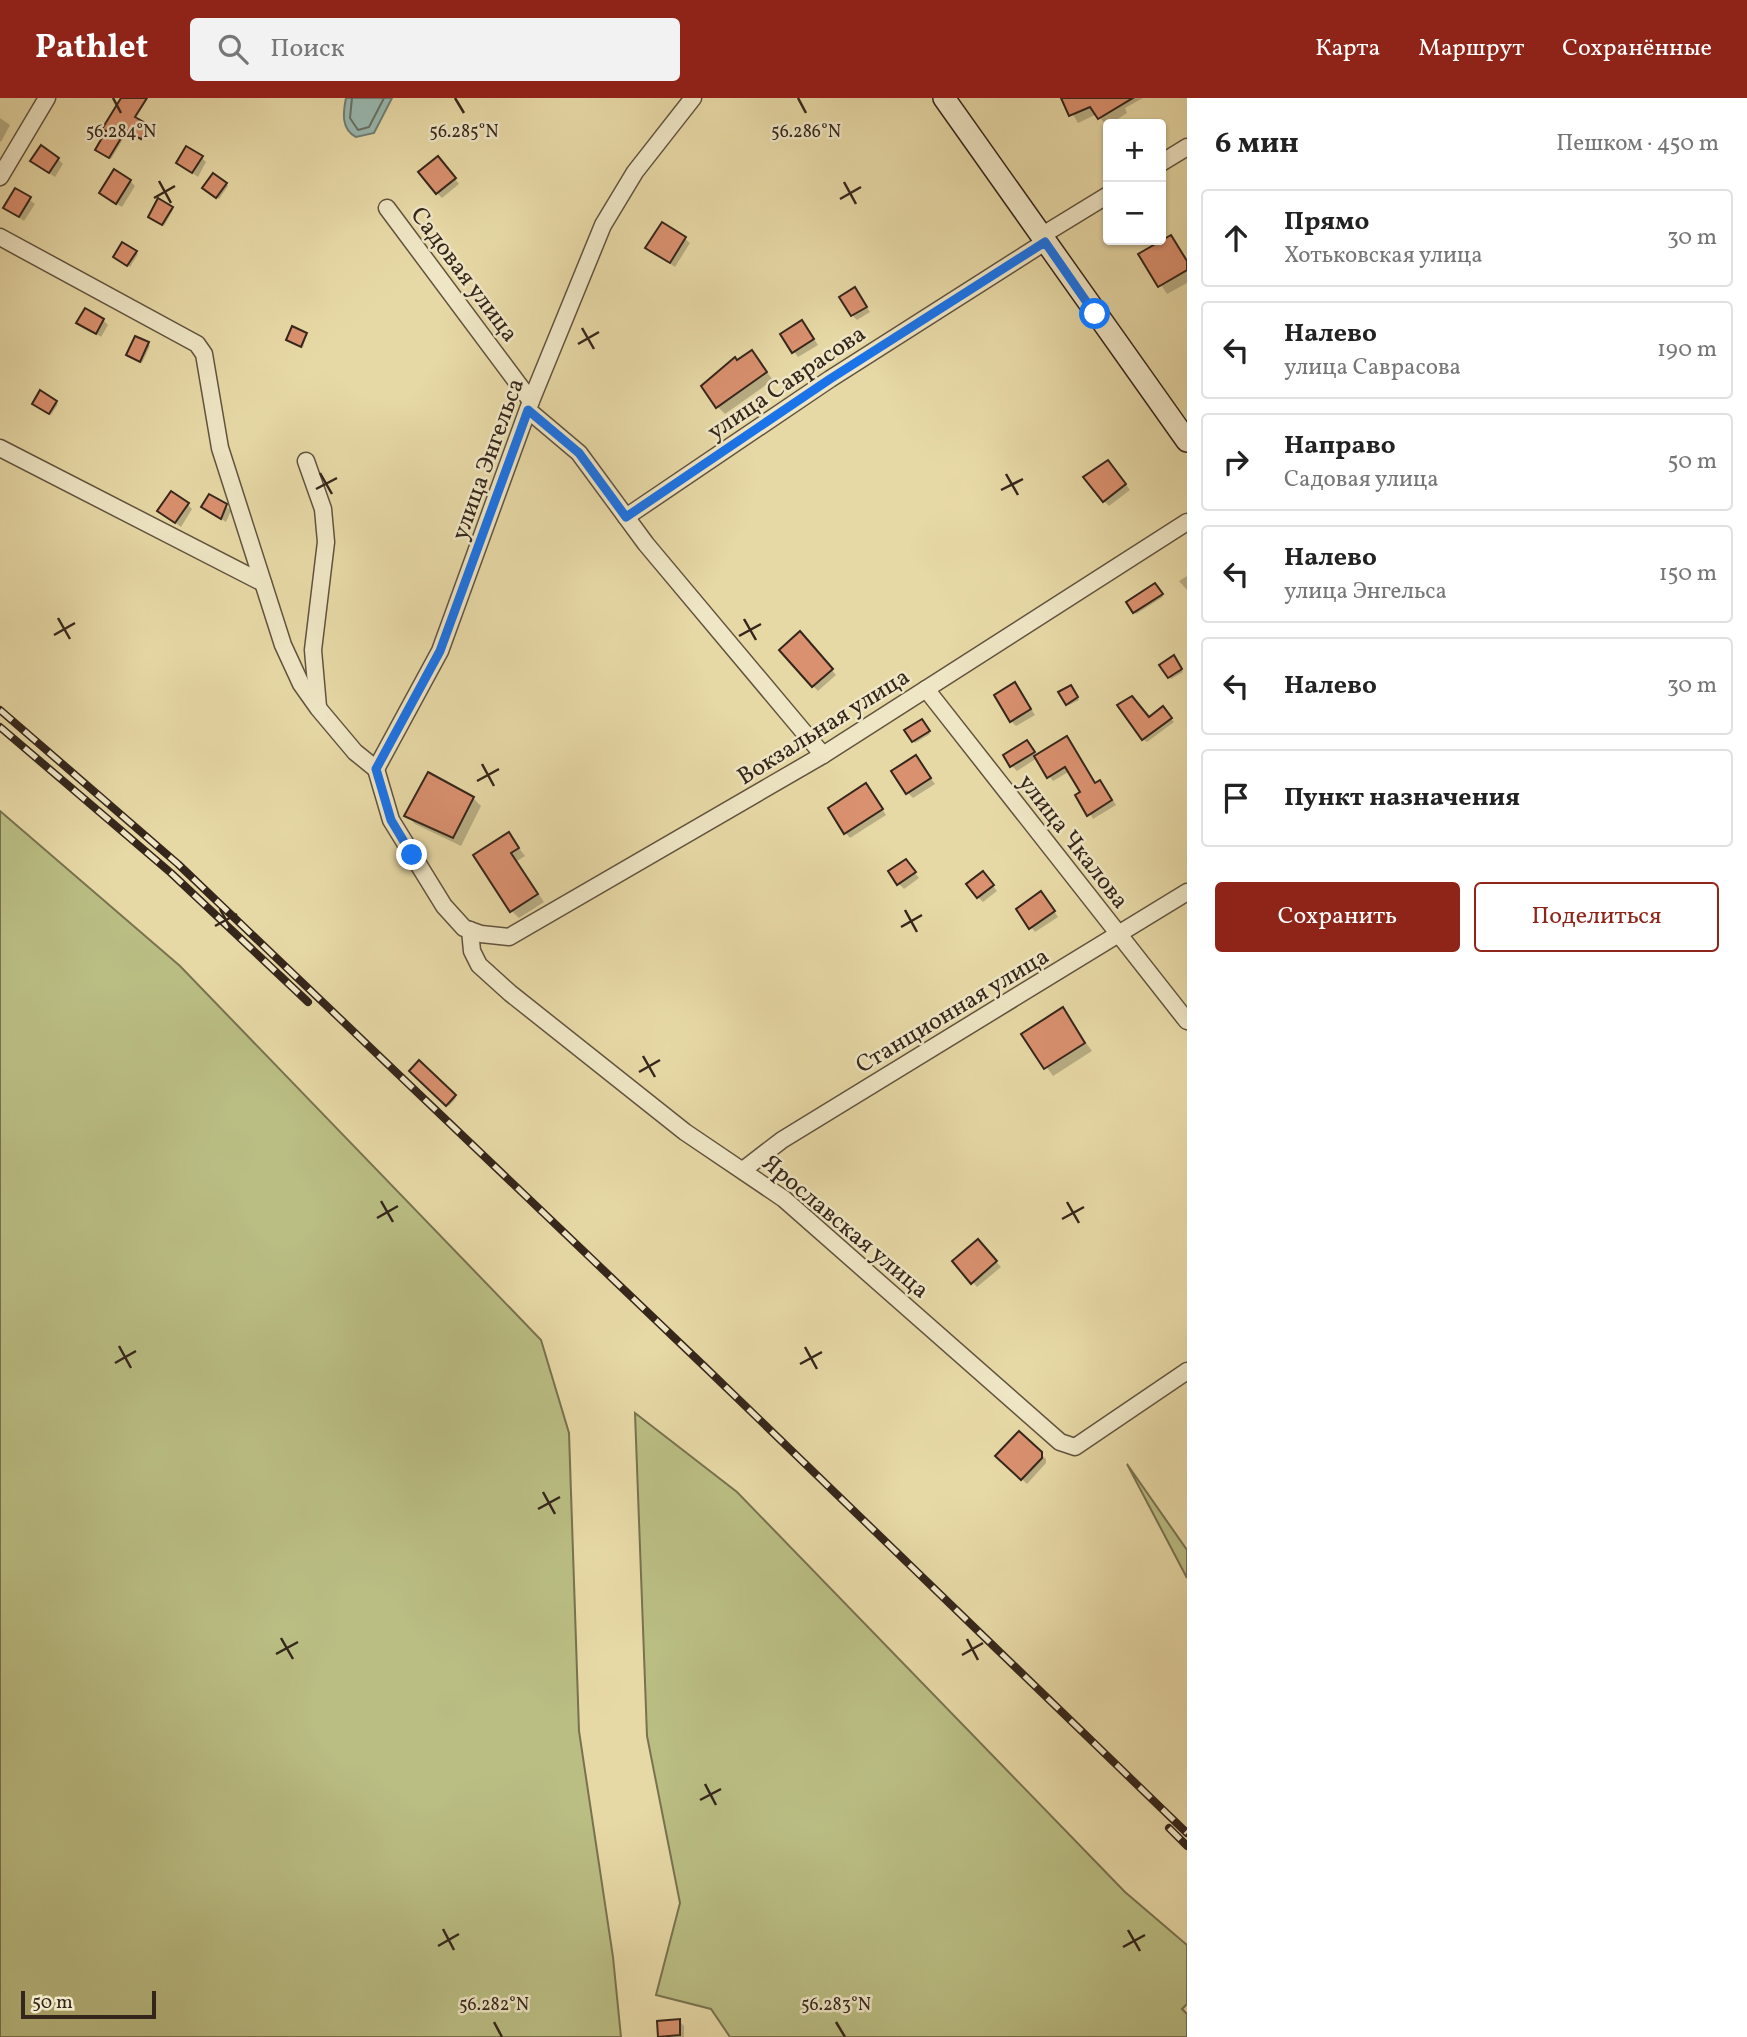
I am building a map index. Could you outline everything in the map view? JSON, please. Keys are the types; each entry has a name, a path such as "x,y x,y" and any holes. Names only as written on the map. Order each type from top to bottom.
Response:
{"main road":[{"path":"944,98 1187,441"}],"street":[{"path":"0,177 47,98"},
{"name":"улица Энгельса","path":"376,769 440,651 530,406 603,225 635,172 693,98"},
{"path":"1166,160 1187,147"},
{"name":"улица Саврасова","path":"626,517 1103,198"},
{"name":"Садовая улица","path":"387,208 530,406 579,453 626,517 823,755"},
{"path":"0,237 197,344 204,354 220,448 283,645 301,684 355,752 376,769 391,820 444,906 464,928 470,930"},
{"path":"0,448 264,583"},
{"path":"306,461 323,509 326,542 313,650 318,708"},
{"name":"Вокзальная улица","path":"470,930 509,937 823,755 1187,522"},
{"name":"улица Чкалова","path":"926,689 1187,1021"},
{"name":"Станционная улица","path":"743,1170 782,1140 1187,892"},
{"name":"Ярославская улица","path":"470,930 472,951 479,965 510,993 685,1132 784,1199 1060,1442 1074,1447 1187,1371"}],"green space":[{"path":"0,811 180,966 541,1340 569,1433 579,1731 613,1957 621,2037 0,2037"},
{"path":"635,1413 737,1492 1125,1892 1187,1945 1187,2004 1182,2009 1187,2014 1187,2037 730,2037 711,2009 656,1995 680,1903 647,1736"},
{"path":"1127,1464 1187,1550 1187,1578"}],"water":[{"path":"346,98 392,98 374,133 356,137 345,125"}],"building":[{"path":"121,98 147,98 135,117 149,125 141,139 126,130 109,158 95,150 106,131 102,129"},
{"path":"1061,98 1133,98 1098,119 1090,107 1069,116"},
{"path":"41,145 59,158 49,173 30,161"},
{"path":"186,146 203,156 192,173 176,163"},
{"path":"438,156 456,178 436,194 418,172"},
{"path":"114,169 131,180 116,204 99,193"},
{"path":"213,173 227,183 216,198 202,188"},
{"path":"15,188 31,197 19,217 3,208"},
{"path":"158,198 173,207 162,225 148,217"},
{"path":"662,222 686,237 670,263 645,248"},
{"path":"1171,235 1187,261 1187,270 1158,287 1138,254 1154,245 1166,245 1166,238"},
{"path":"122,242 137,251 127,266 113,257"},
{"path":"855,287 867,307 851,316 839,297"},
{"path":"85,308 104,319 96,334 76,323"},
{"path":"802,320 814,339 792,353 780,334"},
{"path":"292,326 307,333 301,347 286,340"},
{"path":"135,336 149,342 140,362 126,355"},
{"path":"752,350 767,372 716,408 701,386 735,357 737,360"},
{"path":"40,390 57,401 49,414 32,404"},
{"path":"1108,460 1126,484 1103,502 1083,477"},
{"path":"171,491 189,503 175,523 157,511"},
{"path":"209,494 227,504 221,519 201,507"},
{"path":"1155,583 1163,594 1133,613 1126,602"},
{"path":"800,631 833,669 812,687 779,650"},
{"path":"1174,655 1182,669 1168,678 1159,665"},
{"path":"1015,682 1031,709 1010,722 994,695"},
{"path":"1071,685 1078,697 1066,705 1058,692"},
{"path":"1132,696 1149,717 1163,706 1172,718 1142,740 1117,705"},
{"path":"922,719 930,731 912,742 904,730"},
{"path":"1067,736 1095,783 1100,780 1112,800 1087,816 1075,795 1080,792 1065,767 1047,778 1034,756"},
{"path":"1027,740 1035,752 1010,767 1003,755"},
{"path":"916,755 931,778 906,794 891,771"},
{"path":"428,772 474,797 453,838 404,816"},
{"path":"866,783 883,809 844,834 828,808"},
{"path":"509,832 519,848 511,853 538,894 510,912 473,855"},
{"path":"906,859 916,872 897,885 888,871"},
{"path":"983,871 994,885 977,898 966,884"},
{"path":"1041,891 1055,911 1029,929 1016,909"},
{"path":"1063,1007 1085,1043 1044,1069 1021,1034"},
{"path":"419,1060 456,1095 446,1106 409,1071"},
{"path":"978,1239 997,1261 971,1284 952,1261"},
{"path":"1019,1431 1042,1452 1042,1458 1021,1480 995,1456"},
{"path":"680,2019 680,2035 658,2037 657,2021"}],"railway":[{"path":"0,710 178,864 705,1367 1187,1833"},
{"path":"0,727 171,873 308,1002"},
{"path":"1169,1828 1187,1846"}],"route":[{"path":"412,855 391,820 376,769 440,651 528,410 559,433 579,453 626,517 830,379 1045,242 1095,314"}]}
